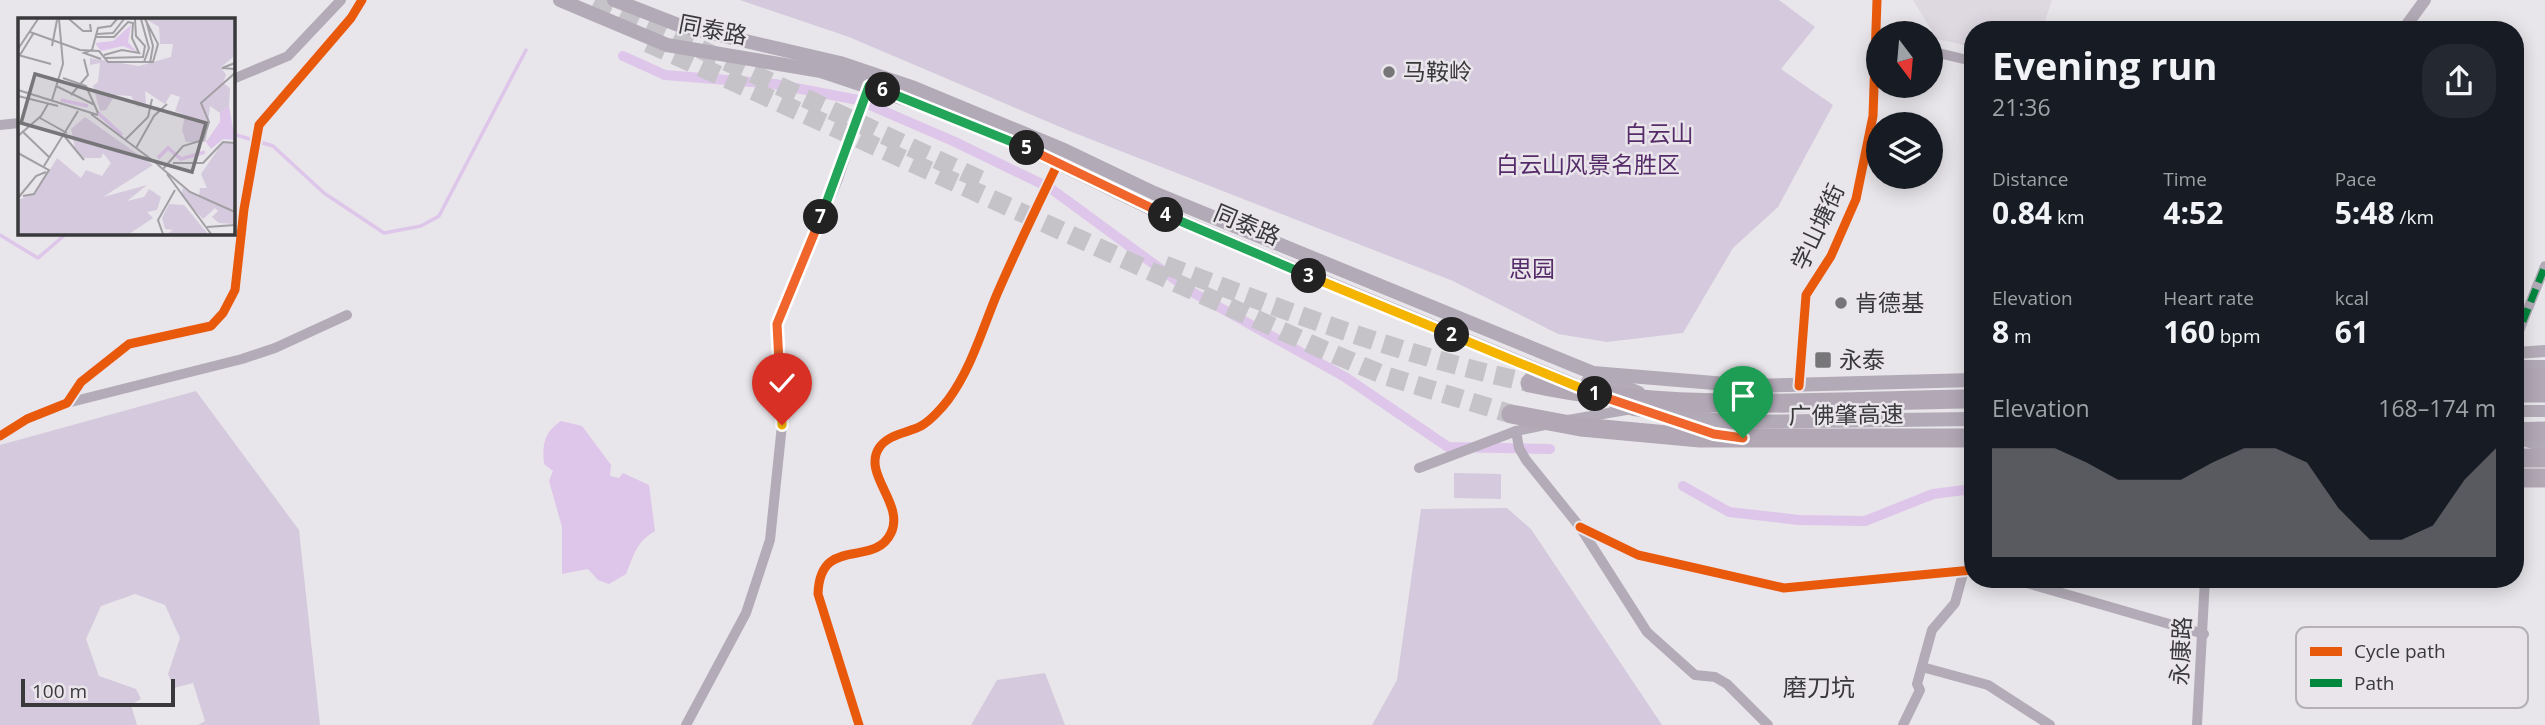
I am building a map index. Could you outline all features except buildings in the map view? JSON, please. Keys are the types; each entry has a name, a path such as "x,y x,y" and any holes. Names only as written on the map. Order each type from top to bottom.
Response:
{"highway":[{"path":"2524,375 2544,370"},
{"name":"广佛肇高速","path":"1530,383 1587,394 1686,401 1964,394"},
{"path":"2524,393 2545,393"},
{"name":"广佛肇高速","path":"1513,423 1700,438 1964,438"},
{"path":"2524,436 2545,445"},
{"path":"2524,454 2545,445"},
{"path":"2524,478 2545,478"}],"main road":[{"name":"同泰路","path":"560,0 667,45 821,71 869,86 999,136 1247,250 1634,409 1719,421 1964,419"},
{"name":"同泰路","path":"614,0 691,29 852,66 914,88 1043,141 1165,197 1593,373 1642,375 1725,385 1914,383 1964,393"},
{"path":"2524,368 2544,370"},
{"path":"1634,409 1632,387 1642,375"},
{"path":"2524,439 2545,445"}],"street":[{"path":"234,79 288,56 341,0"},
{"path":"67,403 81,382 129,344 211,326 223,313 234,290 248,182 259,125 351,18 362,0"},
{"name":"学山塘街","path":"1877,21 1878,0"},
{"path":"2410,21 2425,0"},
{"path":"1943,54 1964,59"},
{"path":"686,725 746,613 770,540 782,425 777,324 838,179 869,86"},
{"name":"学山塘街","path":"1799,386 1806,295 1831,256 1856,199 1873,116 1874,98"},
{"path":"0,125 18,123"},
{"path":"859,725 818,594 818,578 825,564 839,557 882,546 890,538 894,528 892,508 874,466 879,448 895,435 923,425 948,401 973,357 1017,247 1058,163"},
{"path":"2524,318 2545,266"},
{"path":"0,436 27,419 67,403 242,359 275,348 347,315"},
{"path":"2524,352 2545,351"},
{"path":"1582,389 1593,373 1647,395 1717,402 1852,399 1914,383"},
{"path":"1419,468 1491,440 1513,423 1634,409"},
{"path":"2524,411 2545,411"},
{"path":"1513,423 1519,448 1526,460 1580,527 1647,632 1695,674 1715,677 1727,684 1768,725"},
{"path":"1580,527 1638,555 1784,589 1964,570"},
{"path":"1903,725 1920,690 1917,684 1932,631 1955,603 1964,580"},
{"path":"2044,588 2204,634"},
{"name":"永康路","path":"2197,725 2205,588"},
{"path":"1922,667 1988,685 2050,725"}],"shaded area":[{"path":"1913,0 2052,0 2045,21 1964,21 1964,45 1943,40 1943,21 1926,21"},
{"path":"561,421 582,426 611,465 610,476 619,478 623,473 649,485 655,531 640,544 626,574 609,584 598,580 588,569 562,574 562,527 549,481 553,471 544,464 543,457 548,434"}],"green space":[{"name":"白云山","path":"740,0 1779,0 1815,27 1781,69 1833,105 1778,207 1733,248 1683,333 1607,342 1558,334 1453,281 1072,132 849,37"},
{"path":"196,391 299,530 320,725 198,725 205,721 193,683 174,688 168,674 180,638 165,605 135,594 101,606 86,639 99,676 136,689 141,699 131,705 137,725 0,725 0,445"},
{"path":"1454,473 1501,474 1501,499 1454,498"},
{"path":"1507,508 1531,529 1662,725 1372,725 1397,680 1421,509"},
{"path":"1045,673 1065,725 971,725 997,680"}],"waterway":[{"path":"234,134 273,146 324,193 384,233 421,226 439,216 526,50"},
{"path":"623,56 665,75 775,84 858,100 953,141 1050,188 1192,292 1345,377 1448,447 1550,449"},
{"path":"0,235 38,258 66,234"},
{"path":"1683,486 1729,512 1799,520 1865,521 1933,494 1964,490"}],"tunnel":[{"path":"595,0 985,182"},
{"path":"648,43 1324,350 1386,376 1511,414"},
{"path":"1165,265 1391,346 1530,383"}],"marked path":[{"path":"2524,318 2545,266"}],"cycle path":[{"path":"0,436 27,419 67,403 81,382 129,344 211,326 223,313 235,290 244,209 259,125 351,18 362,0"},
{"path":"1799,386 1806,295 1831,256 1856,199 1873,116 1877,0"},
{"path":"859,725 818,594 821,576 828,564 837,558 873,549 883,543 891,533 893,511 876,468 875,458 879,448 893,437 928,421 943,407 956,388 1058,163"},
{"path":"1580,527 1638,555 1784,588 1964,571"}],"place":[{"name":"马鞍岭","path":"1389,72"},
{"name":"肯德基","path":"1841,303"},
{"name":"永泰","path":"1823,360"}],"district":[{"name":"磨刀坑","path":"1819,688"}],"route":[{"path":"782,425 777,324 838,179 869,86 1025,147 1148,207 1606,399 1714,434 1743,438"}],"park label":[{"name":"白云山风景名胜区","path":"1588,165"},
{"name":"思园","path":"1532,269"}]}
